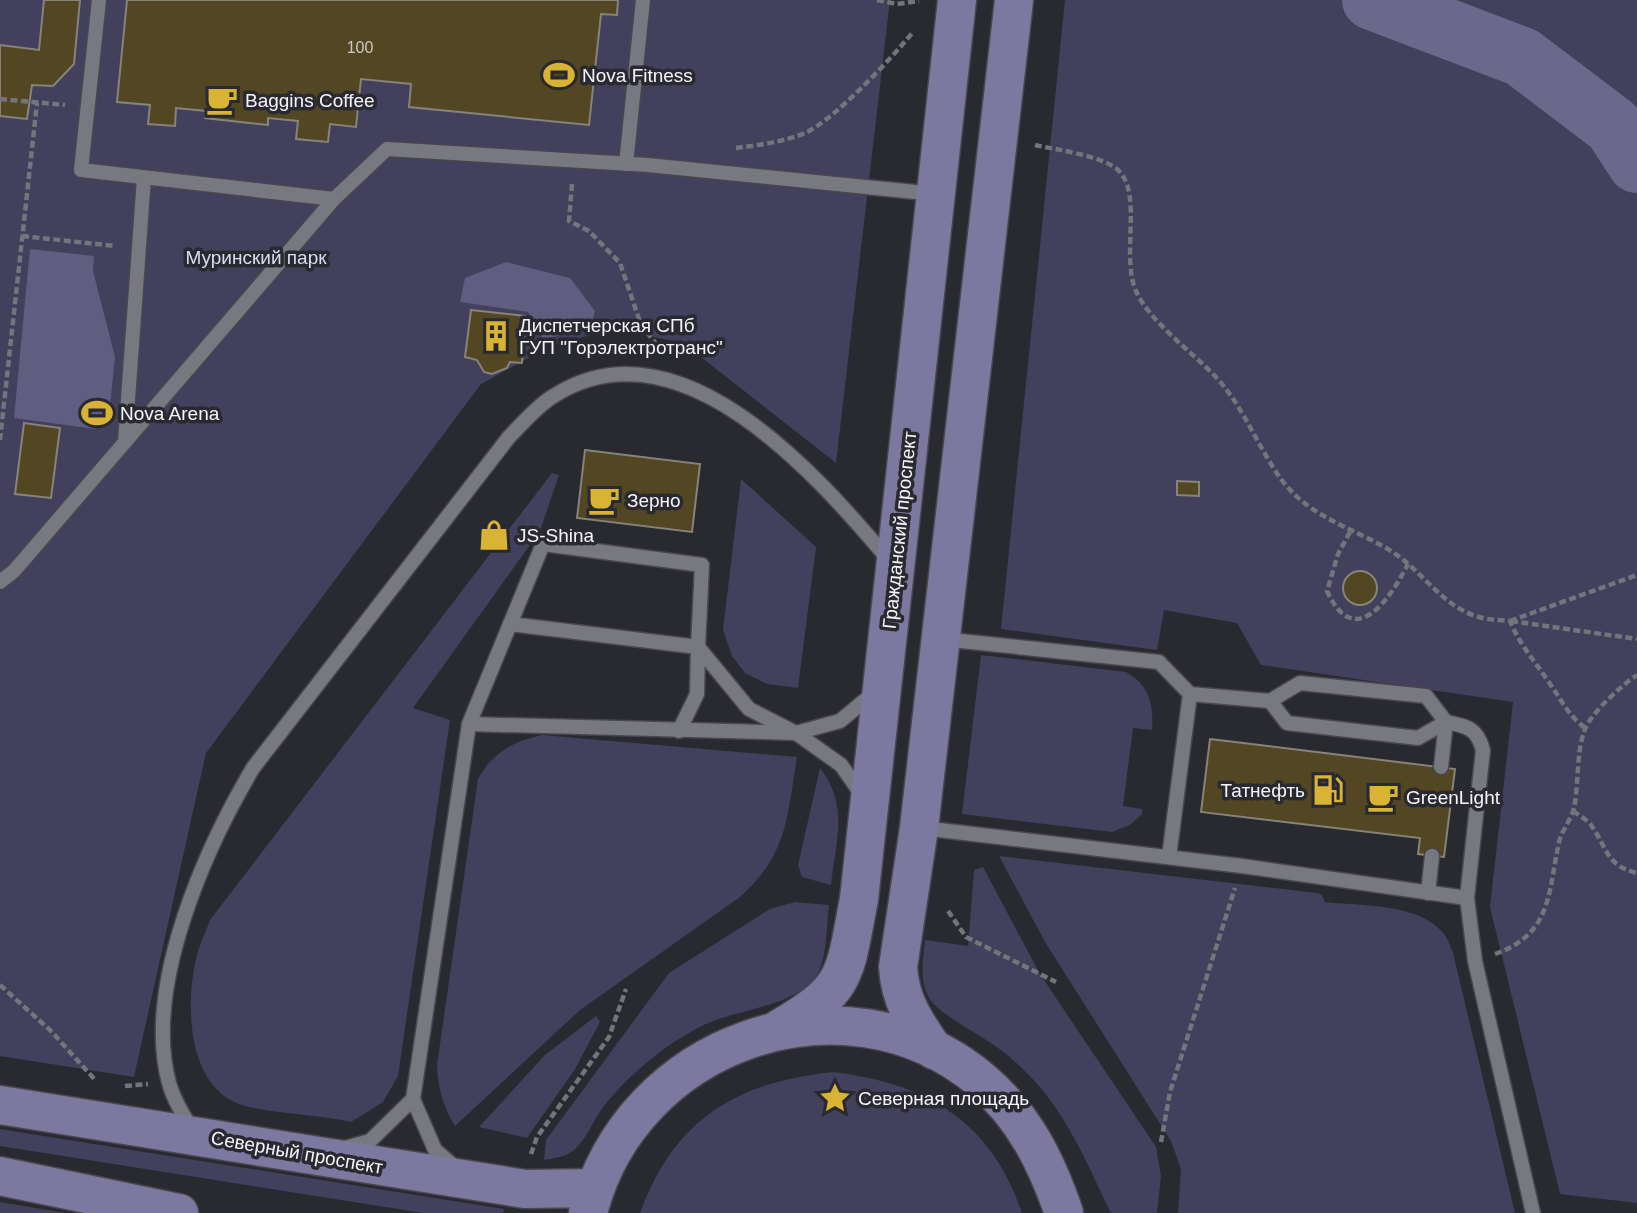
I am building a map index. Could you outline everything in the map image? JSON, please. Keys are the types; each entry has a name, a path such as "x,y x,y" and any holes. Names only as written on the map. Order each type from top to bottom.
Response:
{"main road":[{"name":"Гражданский проспект","path":"779,1029 817,1007 837,986 847,964 859,899 957,0"},
{"path":"934,1050 909,1013 900,989 898,967 919,828 1014,0"},
{"path":"592,1200 624,1131 666,1084 719,1049 779,1029 832,1025 885,1032 934,1050 980,1080 1018,1118 1047,1164 1064,1213"},
{"name":"Северный проспект","path":"0,1105 592,1200"},
{"path":"0,1176 179,1213"}],"lane":[{"path":"99,0 80,170 334,200"},
{"path":"626,164 643,0"},
{"path":"0,582 14,570 334,200 387,149 626,164 936,194"},
{"path":"125,441 144,178"},
{"path":"195,1135 178,1108 169,1082 163,1037 165,1002 180,933 206,855 253,768 509,437 552,397 596,379 629,373 692,389 745,416 761,428 843,506 895,568"},
{"path":"472,1182 435,1150 413,1099 469,724 543,544 702,565 697,694 679,731"},
{"path":"510,624 698,647 749,709 796,733 841,765 868,805"},
{"path":"940,639 1159,662 1190,694 1270,701 1300,683 1426,696 1446,722 1441,767"},
{"path":"469,724 796,733 840,721 881,687"},
{"path":"1170,857 1190,694"},
{"path":"1270,701 1287,723 1418,738 1446,722 1469,726 1480,736 1483,750 1467,898 1475,961 1533,1213"},
{"path":"919,828 1242,866 1467,898"},
{"path":"1427,893 1432,856"},
{"path":"317,1156 370,1141 413,1099"}],"path":[{"path":"877,0 897,4 919,1"},
{"path":"723,146 764,145 807,132 890,61 913,32"},
{"path":"0,99 88,107"},
{"path":"0,440 37,103"},
{"path":"1035,145 1105,162 1119,170 1127,182 1130,197 1128,257 1137,293 1146,307 1217,378 1241,407 1284,482 1306,506 1350,532 1390,550 1442,598 1478,617 1637,639"},
{"path":"573,160 569,221 589,231 620,263 641,325 692,389"},
{"path":"22,236 139,248"},
{"path":"1350,532 1338,554 1327,591 1336,611 1350,619 1368,616 1385,603 1408,564"},
{"path":"1510,621 1637,575"},
{"path":"1510,621 1520,645 1548,681 1569,715 1585,728"},
{"path":"1475,961 1513,948 1534,931 1546,909 1560,839 1573,811 1585,728 1624,684 1637,676"},
{"path":"1573,811 1591,824 1604,852 1625,870 1637,873"},
{"path":"1161,1142 1170,1091 1242,866"},
{"path":"947,911 966,937 1056,982"},
{"path":"0,985 51,1031 96,1081"},
{"path":"530,1157 537,1138 609,1037 626,989"},
{"path":"82,1079 107,1083"},
{"path":"117,1085 169,1082"}],"green space":[{"name":"Муринский парк","path":"0,0 890,0 836,463 683,343 614,329 550,346 481,384 206,753 134,1077 0,1056"},
{"path":"1065,0 1637,0 1637,1203 1560,1194 1490,907 1513,702 1261,665 1237,623 1164,610 1157,650 1001,629"},
{"path":"552,473 559,475 540,531 413,708 450,720 398,1076 383,1102 351,1122 239,1104 221,1094 208,1079 199,1060 194,1039 191,1017 193,974 198,951 210,920"},
{"path":"741,479 816,547 798,688 767,684 745,673 732,656 723,630"},
{"path":"981,655 1126,672 1134,677 1145,689 1151,704 1152,730 1133,728 1123,806 1142,809 1142,814 1130,825 1112,832 962,814"},
{"path":"542,735 797,757 787,816 783,833 768,865 740,897 580,1010 455,1126 442,1097 437,1065 478,779 490,762 504,750 521,741"},
{"path":"820,768 835,796 838,810 831,885 802,877 798,865"},
{"path":"999,856 1317,893 1322,895 1325,902 1404,911 1432,923 1445,935 1453,953 1515,1213 1178,1213 1181,1169 1171,1141 1045,942"},
{"path":"983,867 1040,974 1156,1147 1161,1176 1157,1213 1111,1213 1068,1127 1042,1089 1006,1054 946,1015 928,995 922,972 925,940 968,946 974,870"},
{"path":"795,902 829,905 826,943 815,978 806,987 781,1001 720,1018 679,1039 638,1070 614,1094 574,1150 564,1156 544,1160 546,1140 669,973 770,909"},
{"path":"596,1016 600,1022 575,1069 527,1138 479,1127 545,1055"},
{"path":"833,1072 867,1077 897,1086 925,1097 951,1112 973,1131 992,1154 1009,1181 1022,1213 640,1213 654,1180 671,1153 691,1130 713,1111 739,1096 767,1085"},
{"path":"0,1129 504,1209 503,1213 423,1213 0,1146"},
{"path":"0,1202 66,1213 0,1213"}],"shaded area":[{"path":"30,249 94,256 93,271 115,357 110,405 95,429 14,418"},
{"path":"506,262 570,278 595,311 590,329 543,339 528,312 460,302 465,278"}],"building":[{"path":"44,0 80,0 74,64 53,86 32,85 27,119 0,116 0,45 39,50"},
{"path":"127,0 618,0 617,15 601,14 589,125 409,107 411,84 361,79 356,127 330,124 328,142 296,139 298,121 268,118 268,125 205,118 206,111 176,108 175,126 148,124 150,105 117,102"},
{"name":"Диспетчерская СПб ГУП \"Горэлектротранс\"","path":"471,310 525,316 522,363 510,362 507,368 492,374 484,372 477,360 465,357"},
{"path":"24,423 60,428 51,498 15,494"},
{"path":"585,450 700,464 692,532 577,518"},
{"path":"1177,481 1199,482 1199,496 1177,495"},
{"path":"1360,571 1372,576 1377,588 1372,600 1360,605 1348,600 1343,588 1348,576"},
{"name":"Татнефть","path":"1210,739 1455,769 1444,857 1418,854 1420,838 1201,812"}],"waterway":[{"path":"1372,0 1522,57 1613,126 1637,163"}],"place":[{"name":"Nova Fitness","path":"559,75"},
{"name":"Baggins Coffee","path":"222,100"},
{"name":"Диспетчерская СПб ГУП \"Горэлектротранс\"","path":"496,336"},
{"name":"Nova Arena","path":"97,413"},
{"name":"Зерно","path":"604,500"},
{"name":"JS-Shina","path":"494,535"},
{"name":"Татнефть","path":"1328,790"},
{"name":"GreenLight","path":"1383,797"},
{"name":"Северная площадь","path":"835,1098"}]}
